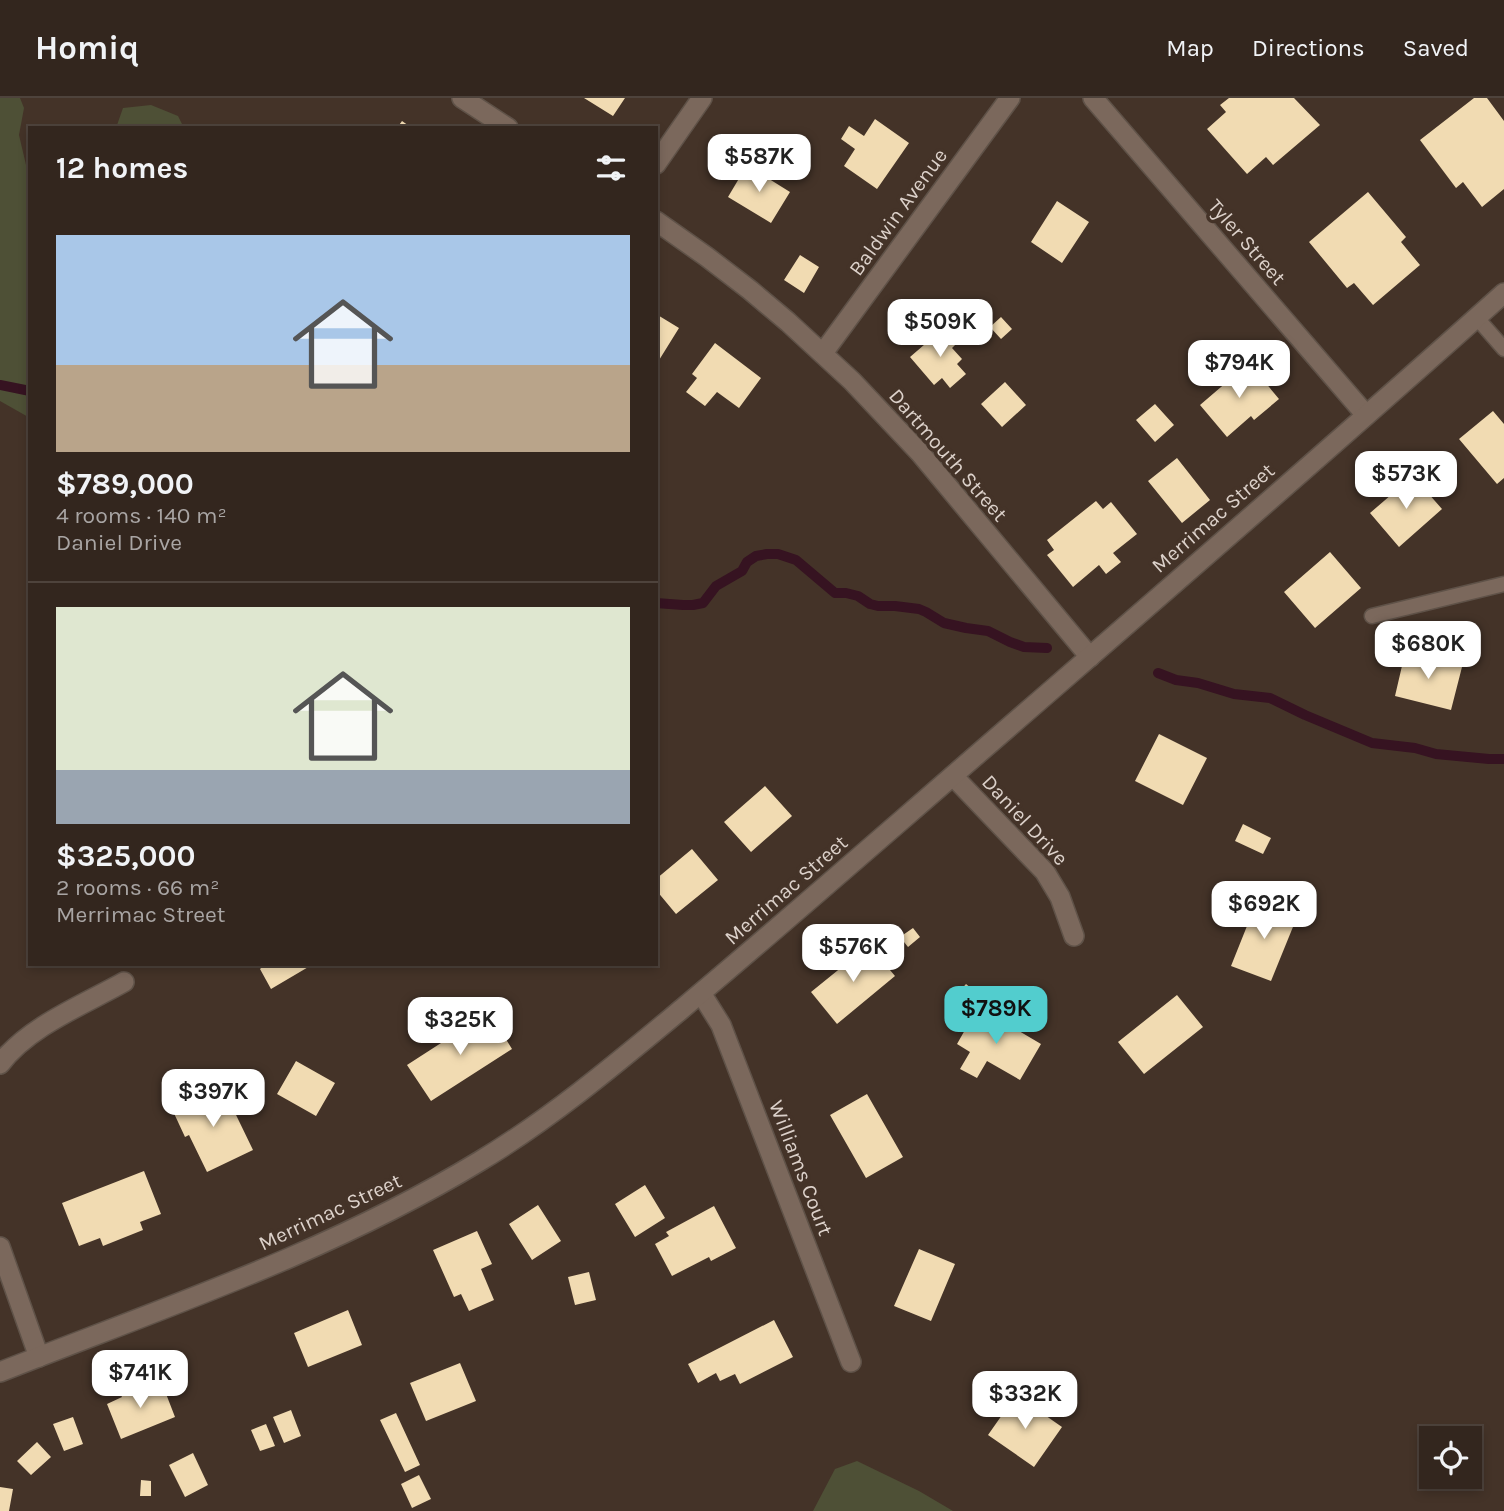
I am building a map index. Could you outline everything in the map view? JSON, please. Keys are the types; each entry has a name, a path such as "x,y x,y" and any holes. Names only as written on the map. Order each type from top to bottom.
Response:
{"street":[{"path":"463,98 505,126"},
{"path":"658,161 702,98"},
{"name":"Baldwin Avenue","path":"823,354 1010,98"},
{"name":"Tyler Street","path":"1093,98 1366,415"},
{"name":"Dartmouth Street","path":"658,222 750,290 852,381 920,453 1090,657"},
{"name":"Merrimac Street","path":"0,1372 327,1241 410,1202 547,1117 701,993 1090,657 1504,293"},
{"name":"Daniel Drive","path":"953,776 1045,872 1060,897 1074,936"},
{"path":"0,1064 33,1032 124,982"},
{"name":"Williams Court","path":"701,993 720,1022 851,1362"},
{"path":"0,1247 39,1357"}],"lane":[{"path":"1477,318 1504,349"},
{"path":"1372,616 1504,583"}],"green space":[{"path":"0,98 20,98 24,108 19,135 28,173 28,417 0,401"},
{"path":"151,105 178,116 183,126 117,126 123,108"},
{"path":"857,1461 953,1511 813,1511 835,1469"}],"building":[{"path":"584,98 625,98 613,116"},
{"path":"1229,98 1294,98 1320,125 1273,165 1266,157 1247,174 1207,129 1226,112 1220,105"},
{"path":"1474,98 1487,98 1504,121 1504,189 1482,207 1463,182 1456,188 1420,140"},
{"path":"875,119 909,143 877,189 844,166 855,149 841,139 849,126 864,136"},
{"path":"747,165 790,192 771,223 728,197"},
{"path":"1368,192 1406,237 1401,242 1420,265 1373,305 1354,283 1347,288 1309,242"},
{"path":"1057,201 1089,222 1062,263 1031,242"},
{"path":"800,255 819,267 804,293 784,280"},
{"path":"658,315 679,328 658,362"},
{"path":"1001,317 1012,329 1001,339 990,327"},
{"path":"980,320 992,337 983,344 970,327"},
{"path":"946,326 959,341 952,348 962,359 957,364 966,374 950,388 942,378 934,385 910,357"},
{"path":"715,343 761,378 739,408 717,392 705,406 686,392 697,378 692,374"},
{"path":"1249,363 1279,399 1254,420 1251,416 1227,437 1200,405"},
{"path":"1005,382 1026,405 1002,427 981,404"},
{"path":"1155,404 1174,425 1155,442 1136,420"},
{"path":"1493,411 1504,424 1504,478 1497,484 1459,439"},
{"path":"1177,458 1210,500 1182,523 1148,481"},
{"path":"1413,476 1442,509 1399,547 1370,513"},
{"path":"1096,501 1103,509 1111,502 1137,534 1113,553 1121,562 1106,574 1099,565 1073,587 1047,555 1054,550 1047,540"},
{"path":"1330,552 1361,588 1315,628 1284,592"},
{"path":"1405,653 1462,667 1451,710 1395,696"},
{"path":"1159,734 1207,758 1183,805 1135,781"},
{"path":"765,786 792,816 751,852 724,822"},
{"path":"1243,824 1271,838 1263,854 1235,841"},
{"path":"692,849 718,880 676,914 658,892 658,877"},
{"path":"1257,901 1297,917 1271,981 1231,966"},
{"path":"913,928 920,937 908,947 900,937"},
{"path":"869,945 895,976 837,1024 811,992"},
{"path":"263,966 310,966 271,989 260,969"},
{"path":"966,984 978,994 971,1003 959,992"},
{"path":"1177,995 1203,1027 1144,1074 1118,1042"},
{"path":"978,1007 1041,1044 1020,1080 987,1061 977,1078 960,1069 970,1052 957,1044"},
{"path":"489,1012 512,1049 431,1101 407,1065"},
{"path":"296,1061 335,1083 316,1116 277,1094"},
{"path":"222,1086 253,1150 207,1172 189,1135 185,1137 172,1109"},
{"path":"867,1094 903,1157 866,1178 830,1115"},
{"path":"144,1171 161,1214 140,1222 143,1230 103,1246 100,1238 79,1246 62,1203"},
{"path":"645,1185 665,1218 635,1237 615,1204"},
{"path":"538,1205 561,1241 532,1260 509,1224"},
{"path":"714,1206 736,1248 711,1261 709,1257 672,1276 655,1244 669,1236 666,1232"},
{"path":"477,1231 492,1264 481,1269 494,1300 469,1311 461,1294 454,1297 433,1250"},
{"path":"919,1249 955,1264 931,1321 894,1306"},
{"path":"589,1272 596,1300 575,1305 568,1277"},
{"path":"348,1310 362,1345 308,1367 294,1333"},
{"path":"774,1320 793,1357 740,1384 735,1374 720,1381 716,1373 698,1383 688,1364"},
{"path":"460,1363 476,1401 426,1421 410,1383"},
{"path":"155,1383 157,1388 163,1386 175,1417 121,1439 107,1404 122,1397 119,1391 129,1387 131,1393"},
{"path":"1016,1395 1062,1427 1034,1467 988,1435"},
{"path":"291,1410 301,1436 284,1443 273,1417"},
{"path":"396,1413 420,1465 405,1472 380,1420"},
{"path":"73,1417 83,1444 64,1451 53,1424"},
{"path":"266,1424 275,1446 260,1451 251,1430"},
{"path":"37,1442 51,1457 31,1475 17,1461"},
{"path":"193,1453 208,1485 185,1497 169,1465"},
{"path":"419,1475 431,1499 412,1508 401,1484"},
{"path":"141,1480 151,1481 151,1496 140,1496"},
{"path":"0,1487 13,1489 9,1511 0,1511"}],"waterway":[{"path":"0,385 28,391"},
{"path":"658,603 703,603 716,586 742,571 747,562 756,556 778,554 796,560 835,593 858,596 878,606 919,609 944,623 988,631 1024,647 1047,648"},
{"path":"1158,673 1234,694 1270,698 1372,743 1415,748 1436,754 1504,759"}]}
